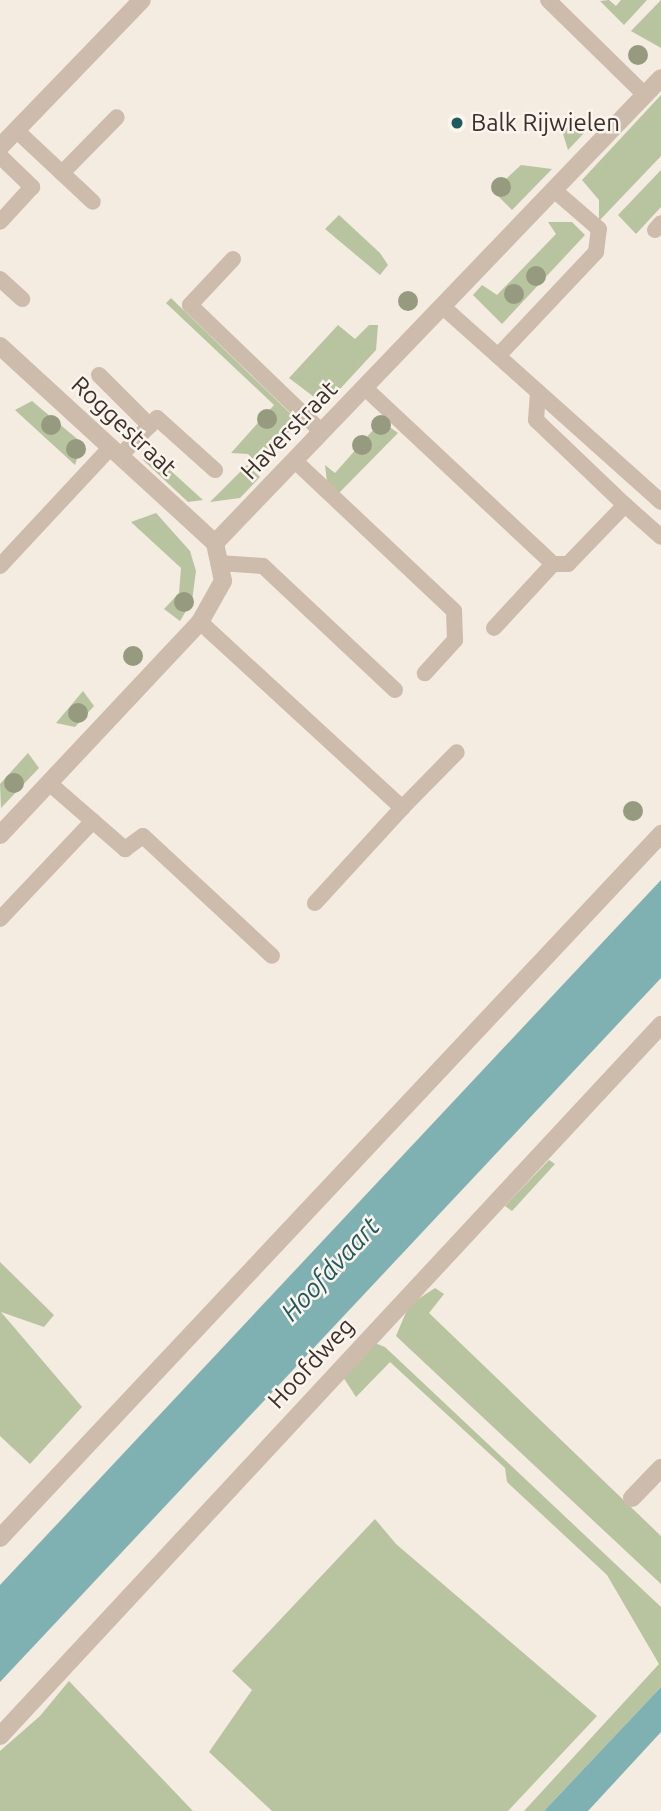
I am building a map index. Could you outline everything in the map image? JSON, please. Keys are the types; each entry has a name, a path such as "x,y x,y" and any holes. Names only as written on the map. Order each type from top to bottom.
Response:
{"street":[{"path":"0,146 142,0"},
{"name":"Haverstraat","path":"215,543 661,78"},
{"name":"Roggestraat","path":"0,345 215,543"},
{"path":"0,835 200,622 223,581 215,543"},
{"path":"0,1538 661,834"},
{"name":"Hoofdweg","path":"0,1736 661,1025"},
{"path":"632,1498 661,1468"}],"lane":[{"path":"548,0 645,95"},
{"path":"62,173 117,117"},
{"path":"16,130 93,202"},
{"path":"0,156 32,187 0,222"},
{"path":"498,356 596,252 599,229 554,190"},
{"path":"233,259 190,305 322,432"},
{"path":"0,279 22,299"},
{"path":"442,306 661,502"},
{"path":"99,375 150,426"},
{"path":"365,387 553,564 568,564 625,505"},
{"path":"538,392 536,420 661,537"},
{"path":"0,566 115,452 157,418 215,470"},
{"path":"294,460 454,611 455,640 425,673"},
{"path":"219,564 263,566 395,690"},
{"path":"494,628 553,564"},
{"path":"200,622 401,808"},
{"path":"315,903 457,751"},
{"path":"49,783 125,849 143,836 272,956"},
{"path":"0,919 93,821"}],"green space":[{"path":"609,0 616,6 621,0 647,0 624,25 600,1"},
{"path":"661,0 661,48 631,31"},
{"path":"661,95 661,156 599,221 599,200 582,180"},
{"path":"570,113 586,131 568,150 560,124"},
{"path":"521,165 552,169 512,210 493,191"},
{"path":"661,170 661,207 636,234 618,215"},
{"path":"339,215 380,253 388,265 380,275 325,229"},
{"path":"548,222 572,222 585,235 502,324 473,295 482,285 497,295 556,234"},
{"path":"171,298 293,416 295,425 259,465 248,454 231,453 274,405 166,303"},
{"path":"338,325 355,339 369,325 378,325 376,350 328,402 318,400 289,378"},
{"path":"32,401 82,443 75,465 15,410"},
{"path":"381,421 398,433 339,493 327,482 325,465 335,473"},
{"path":"149,451 203,500 188,502 143,460"},
{"path":"247,465 260,477 240,498 210,502"},
{"path":"156,513 190,551 196,571 192,601 180,621 164,609 179,593 181,568 131,522"},
{"path":"83,691 94,706 75,727 56,723"},
{"path":"28,753 39,768 1,808 0,784"},
{"path":"549,1160 555,1164 512,1211 505,1206"},
{"path":"0,1262 54,1315 44,1327 1,1312 82,1407 30,1464 0,1436"},
{"path":"435,1288 444,1294 429,1313 661,1536 661,1584 396,1336 409,1305"},
{"path":"372,1342 385,1347 661,1607 661,1687 544,1811 524,1811 659,1664 607,1575 507,1482 505,1468 390,1362 356,1397 343,1377"},
{"path":"375,1519 396,1544 597,1716 508,1811 272,1811 209,1752 252,1690 232,1671"},
{"path":"69,1681 193,1811 0,1811 0,1751 40,1716"}],"water":[{"name":"Hoofdvaart","path":"661,880 661,978 0,1682 0,1585"},
{"path":"661,1687 661,1732 588,1811 544,1811"}],"place":[{"name":"Balk Rijwielen","path":"457,123"}]}
